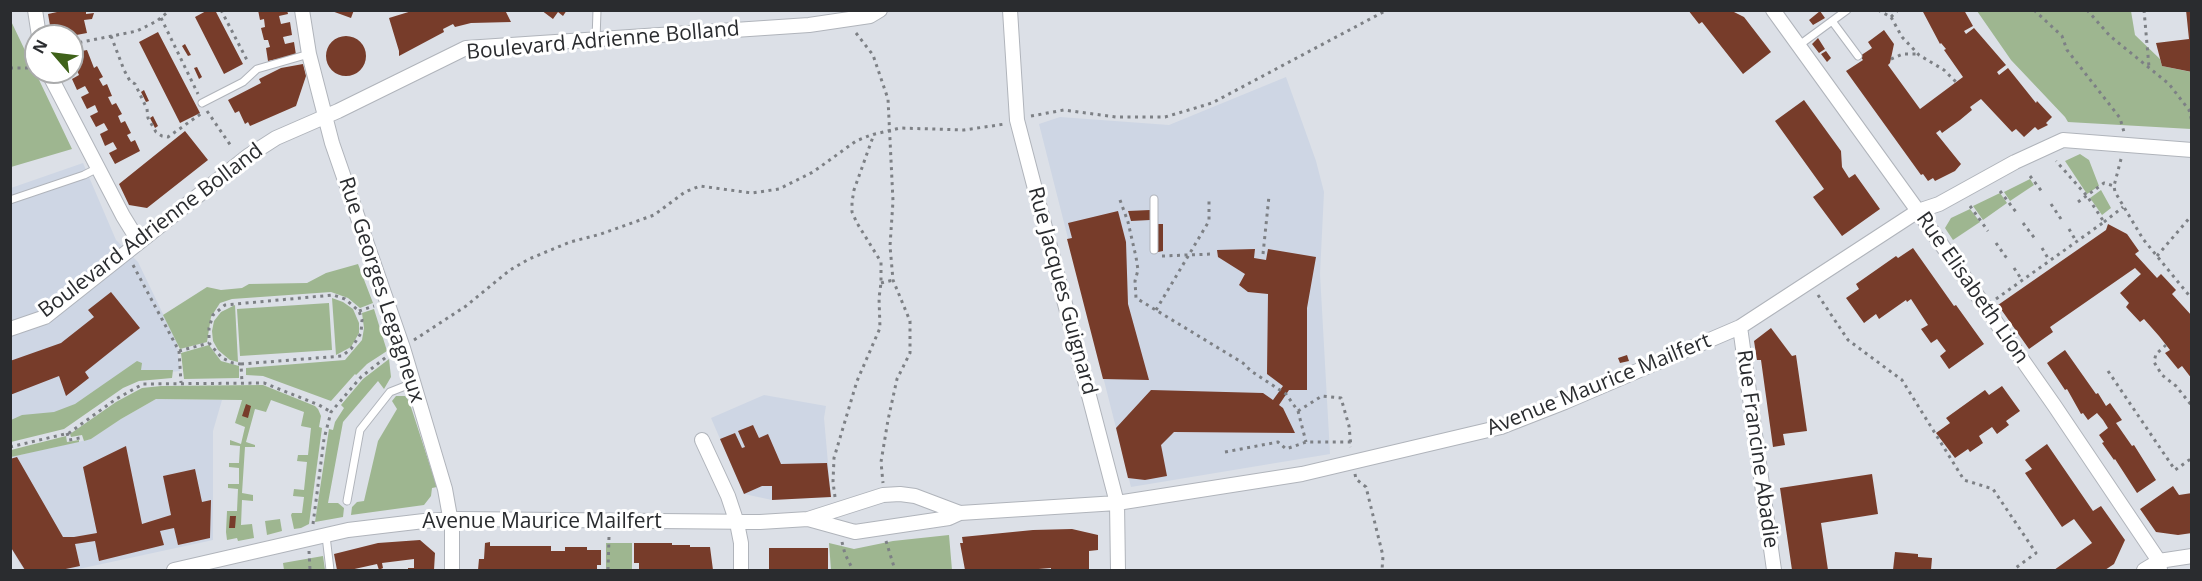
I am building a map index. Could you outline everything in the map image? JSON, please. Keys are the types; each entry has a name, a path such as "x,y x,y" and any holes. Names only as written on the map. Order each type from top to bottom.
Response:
{"street":[{"name":"Rue Georges Legagneux","path":"302,10 309,54 324,118 403,348 446,489 451,520 452,570"},
{"name":"Boulevard Adrienne Bolland","path":"10,329 45,317 248,156 276,138 324,118 466,48 809,26 870,16 880,10"},
{"name":"Rue Jacques Guignard","path":"1010,10 1017,120 1117,503 1118,570"},
{"name":"Rue Elisabeth Lion","path":"1773,10 2054,405 2159,566"},
{"path":"54,84 139,243"},
{"name":"Avenue Maurice Mailfert","path":"808,519 855,532 949,518 960,513 1117,503 1302,474 1501,427 1740,327 1918,211 1939,204 2015,162 2064,140 2192,150"},
{"name":"Rue Francine Abadie","path":"1740,327 1773,570"},
{"path":"702,440 728,496 737,523 741,543 741,570"},
{"name":"Avenue Maurice Mailfert","path":"174,570 348,530 451,520 737,523 808,519 883,495 900,494 915,496 960,513"},
{"path":"2144,570 2192,555"}],"lane":[{"path":"596,40 597,10"},
{"path":"1798,46 1847,10"},
{"path":"1832,21 1858,56"},
{"path":"204,107 243,82 257,69 309,54"},
{"path":"10,200 98,168"},
{"path":"1154,199 1154,253"},
{"path":"346,501 360,430 390,392 412,382"},
{"path":"326,536 330,570"}],"path":[{"path":"84,42 137,31 161,18 170,10"},
{"path":"221,10 254,72"},
{"path":"310,570 309,540 324,438 331,412 361,377 391,353 403,348 466,306 510,270 529,259 570,242 601,234 654,215 685,192 700,186 752,193 779,189 813,172 856,141 900,128 964,130 997,126 1032,115 1064,110 1144,119 1174,114 1212,103 1387,10"},
{"path":"1878,10 1891,17 1902,37 1919,55 1944,70 1956,82"},
{"path":"1891,17 1898,10"},
{"path":"2034,10 2062,36 2067,50 2122,123"},
{"path":"2087,10 2110,36 2169,84 2189,110 2192,122"},
{"path":"2144,10 2149,67"},
{"path":"161,18 204,107 231,146"},
{"path":"846,19 873,55 888,99 893,201 890,246 893,280 910,321 910,352 897,380 881,462 883,495"},
{"path":"111,36 124,70 130,81 135,84 156,132 168,137 204,107"},
{"path":"1891,59 1903,54 1919,55"},
{"path":"837,510 833,482 834,458 857,381 880,328 881,262 852,212 854,190 874,134"},
{"path":"2123,150 2114,186 2115,192 2143,239 2192,299"},
{"path":"2056,161 2087,196 2104,222"},
{"path":"2030,176 2043,193"},
{"path":"2078,202 2104,183 2114,186"},
{"path":"2000,191 2016,212"},
{"path":"1263,254 1269,196"},
{"path":"1156,310 1209,221 1209,198"},
{"path":"1120,200 1136,257 1138,270 1135,281 1136,298 1244,363 1251,371 1291,398 1298,411 1306,442"},
{"path":"2051,204 2063,222"},
{"path":"1970,206 1988,231"},
{"path":"1992,302 2124,207"},
{"path":"2157,256 2192,215"},
{"path":"2023,223 2036,240"},
{"path":"2068,229 2076,241"},
{"path":"1996,243 2008,260"},
{"path":"2042,249 2049,260"},
{"path":"1154,253 1212,254"},
{"path":"1136,257 1145,257"},
{"path":"128,259 136,268 179,351 181,383"},
{"path":"2014,268 2022,280"},
{"path":"881,283 893,280"},
{"path":"333,295 345,299 359,311 362,320 361,333 351,349 342,356 241,364 222,358 209,343 209,328 213,315 225,304 333,295"},
{"path":"1818,295 1848,340 1902,380 1964,480 1994,489 2036,553 2013,570"},
{"path":"179,351 209,343"},
{"path":"2166,345 2156,354 2154,362 2162,375 2176,386 2192,406"},
{"path":"241,364 242,383"},
{"path":"2108,371 2175,470 2192,458"},
{"path":"10,447 67,433 116,399 143,384 264,383 331,412"},
{"path":"67,433 69,440 80,438 81,441"},
{"path":"1225,452 1278,442 1286,449 1306,442 1350,442"},
{"path":"885,527 886,545 895,570"},
{"path":"840,529 845,554 853,570"},
{"path":"608,570 609,537"}],"shaded area":[{"path":"1286,77 1316,161 1324,192 1320,274 1330,454 1131,487 1039,124 1060,117 1169,125"},
{"path":"83,163 116,240 138,262 177,343 180,371 122,377 57,421 11,433 11,188"},
{"path":"764,395 826,406 824,418 831,497 772,500 744,494 711,418"},
{"path":"156,399 222,400 213,431 213,540 74,570 24,570 11,548 10,457 91,439"}],"green space":[{"path":"1977,11 2131,11 2135,35 2160,59 2162,66 2191,72 2191,129 2068,122 2011,60"},
{"path":"10,19 24,48 24,84 41,84 72,149 10,167"},
{"path":"2080,154 2089,160 2099,186 2087,194 2065,161"},
{"path":"2030,179 2034,185 2010,201 2004,192"},
{"path":"2101,190 2111,208 2102,215 2090,198"},
{"path":"2000,193 2007,203 1983,220 1973,206"},
{"path":"1970,209 1980,222 1953,240 1945,228 1951,218"},
{"path":"358,264 373,303 360,308 348,298 331,292 232,299 220,303 211,317 207,342 180,349 163,315 207,287 221,290 242,288 249,284 307,283 326,273"},
{"path":"332,298 353,309 359,323 359,333 351,347 336,355"},
{"path":"329,303 332,350 240,356 237,309"},
{"path":"235,305 238,362 230,360 218,350 213,341 212,331 214,321 221,312"},
{"path":"374,309 387,351 355,374 331,401 263,376 246,375 246,368 345,360 362,340 364,328 362,313"},
{"path":"209,345 221,361 239,366 239,378 184,379 181,353"},
{"path":"389,359 391,377 384,389 378,381 343,422 328,503 338,503 344,508 343,517 315,522 329,429 333,430 344,408 341,405 363,379"},
{"path":"137,361 142,363 141,370 173,370 172,378 139,381 123,388 64,429 11,442 11,420 22,415 54,412 75,404"},
{"path":"263,385 315,406 321,416 319,427 322,428 309,524 301,528 294,529 291,515 302,513 304,497 293,496 294,489 304,490 307,462 297,461 298,455 308,455 311,428 301,426 304,412 271,400 266,412 255,409 246,442 255,447 245,447 242,493 253,495 253,501 242,500 241,525 252,524 254,538 238,541 237,538 227,540 226,532 227,511 237,511 238,489 228,488 228,484 239,484 239,468 229,467 229,463 239,463 240,446 230,445 230,440 241,444 245,427 235,423 242,400 156,399 91,439 84,441 82,435 71,437 70,434 116,402 142,388"},
{"path":"396,396 405,396 409,401 437,487 432,488 431,496 424,505 351,515 352,507 357,502 364,501 378,441 397,409 392,401"},
{"path":"66,436 67,442 79,440 79,442 11,457 11,450"},
{"path":"280,519 282,531 267,535 265,521"},
{"path":"949,535 952,570 831,570 829,543 854,549 893,541"},
{"path":"606,543 632,543 632,570 606,570"},
{"path":"323,556 325,570 284,570 283,563"}],"building":[{"path":"66,10 86,10 86,14 94,13 92,19 84,20 87,33 84,34 84,24 50,24 48,14"},
{"path":"208,10 215,10 243,64 224,74 195,17"},
{"path":"258,10 287,10 288,14 279,16 281,24 290,22 292,35 283,37 285,44 294,42 296,55 268,61 266,48 270,47 268,40 264,40 261,28 265,27 264,19 260,20"},
{"path":"329,10 354,10 351,18"},
{"path":"415,10 505,10 511,22 471,23 455,27 453,24 443,29 444,32 399,56 389,18"},
{"path":"541,10 567,10 563,16 558,12 553,19"},
{"path":"1688,10 1730,10 1744,17 1771,52 1743,74 1702,22 1699,24"},
{"path":"1922,10 1964,10 1973,26 1964,31 1966,34 1974,28 2006,65 1997,72 1999,75 2008,68 2036,103 2037,101 2052,117 2046,123 2048,125 2038,130 2035,127 2024,137 2016,129 2012,132 1981,99 1970,107 1972,110 1960,120 1942,133 1940,130 1936,133 1961,164 1955,171 1935,181 1933,178 1928,181 1923,174 1921,175 1846,71 1863,60 1860,56 1872,48 1868,42 1884,30 1894,44 1888,65 1920,109 1963,77 1944,50 1946,49 1940,44"},
{"path":"2186,10 2192,10 2192,72 2162,66 2156,43 2189,39"},
{"path":"1820,11 1825,18 1813,25 1809,20"},
{"path":"158,32 200,113 180,123 139,42"},
{"path":"346,36 354,37 360,42 365,48 365,64 360,70 354,75 346,76 338,75 332,70 327,64 326,56 327,48 332,42 338,37"},
{"path":"1818,38 1825,49 1819,53 1812,44"},
{"path":"185,44 191,55 188,56 182,46"},
{"path":"87,50 94,68 97,66 103,77 99,79 103,86 107,84 112,96 108,97 112,105 116,103 122,114 118,116 121,123 125,121 131,133 127,135 131,142 135,140 140,151 115,164 109,153 117,149 113,142 105,146 100,134 108,130 104,123 96,127 90,116 98,112 95,105 87,109 81,97 89,93 85,86 77,90 74,84 84,84 84,51"},
{"path":"1826,51 1831,58 1827,62 1821,54"},
{"path":"303,64 306,76 296,106 250,126 248,122 245,124 239,111 235,113 228,100 261,83 259,79 281,68"},
{"path":"197,67 202,77 199,79 194,68"},
{"path":"144,90 149,101 146,102 141,92"},
{"path":"1804,100 1841,151 1842,167 1849,178 1855,174 1880,209 1842,236 1813,197 1824,189 1775,121"},
{"path":"153,116 158,126 155,128 150,118"},
{"path":"185,131 208,160 147,208 129,205 119,184"},
{"path":"1150,210 1150,220 1131,221 1128,211"},
{"path":"1118,211 1126,242 1128,304 1149,380 1103,379 1067,239 1072,238 1068,223"},
{"path":"1157,224 1163,224 1163,251 1158,252"},
{"path":"2108,224 2127,234 2139,251 2135,254 2157,278 2161,274 2176,290 2172,294 2192,316 2192,379 2182,366 2178,369 2165,353 2170,350 2144,319 2140,322 2126,307 2129,303 2120,293 2141,274 2135,268 2050,327 2053,332 2029,349 1998,305 2106,230"},
{"path":"1913,248 1984,344 1949,369 1940,356 1946,351 1937,339 1931,343 1921,329 1928,325 1911,299 1907,302 1906,300 1879,319 1876,314 1864,323 1846,298 1859,289 1856,284 1896,256 1898,258"},
{"path":"1255,249 1254,258 1266,260 1268,249 1316,257 1307,308 1307,390 1289,390 1279,405 1283,408 1295,433 1174,432 1161,445 1167,476 1145,480 1128,478 1116,428 1151,390 1263,393 1273,400 1283,386 1267,374 1268,294 1248,292 1239,285 1245,274 1218,257 1217,250"},
{"path":"111,292 140,328 85,372 89,378 66,396 59,376 10,395 10,361 61,343 94,317 88,310"},
{"path":"1771,328 1792,356 1796,355 1807,431 1783,434 1785,445 1773,447 1761,360 1757,360 1754,341"},
{"path":"2065,350 2096,394 2098,393 2106,406 2110,403 2122,420 2116,423 2132,446 2134,445 2156,480 2137,493 2102,443 2104,442 2099,435 2108,428 2103,420 2097,413 2088,420 2083,413 2081,414 2067,389 2065,390 2047,363"},
{"path":"1627,355 1629,361 1620,363 1618,358"},
{"path":"2002,386 2020,411 2006,421 2009,425 1997,434 1992,427 1979,436 1983,443 1955,458 1936,433 1950,423 1946,418 1985,390 1989,395"},
{"path":"246,404 251,406 248,418 242,416"},
{"path":"753,425 759,438 768,434 781,464 827,463 831,497 772,500 772,486 762,486 744,494 720,439 735,433 742,448 745,447 738,431"},
{"path":"2047,444 2093,511 2101,506 2125,540 2114,564 2105,570 2054,570 2092,543 2074,519 2062,527 2025,473 2032,469 2025,460"},
{"path":"126,446 142,524 171,515 163,476 195,469 202,502 211,500 210,538 178,545 174,528 160,531 164,545 99,561 95,541 75,544 80,566 61,570 25,570 10,546 10,459 17,457 63,537 74,537 97,533 83,467"},
{"path":"1872,474 1878,514 1821,523 1828,570 1792,570 1780,488"},
{"path":"2173,486 2179,495 2192,493 2192,533 2178,535 2156,532 2140,509"},
{"path":"230,516 236,516 235,528 229,528"},
{"path":"1072,529 1098,535 1098,550 1089,551 1089,570 1051,570 1051,568 965,570 960,543 963,543 962,537 1033,530"},
{"path":"420,540 435,553 434,570 408,570 408,568 414,568 414,559 382,563 383,568 379,570 377,564 350,570 337,570 334,554 378,543"},
{"path":"490,542 490,546 551,546 551,551 565,551 565,547 587,547 587,550 601,550 601,565 597,565 597,570 478,570 479,559 484,559 485,543"},
{"path":"634,543 672,543 672,545 690,545 690,547 710,547 713,570 639,570 639,563 634,563"},
{"path":"769,548 828,548 828,570 769,570"},
{"path":"1895,552 1932,558 1931,570 1893,570"}]}
